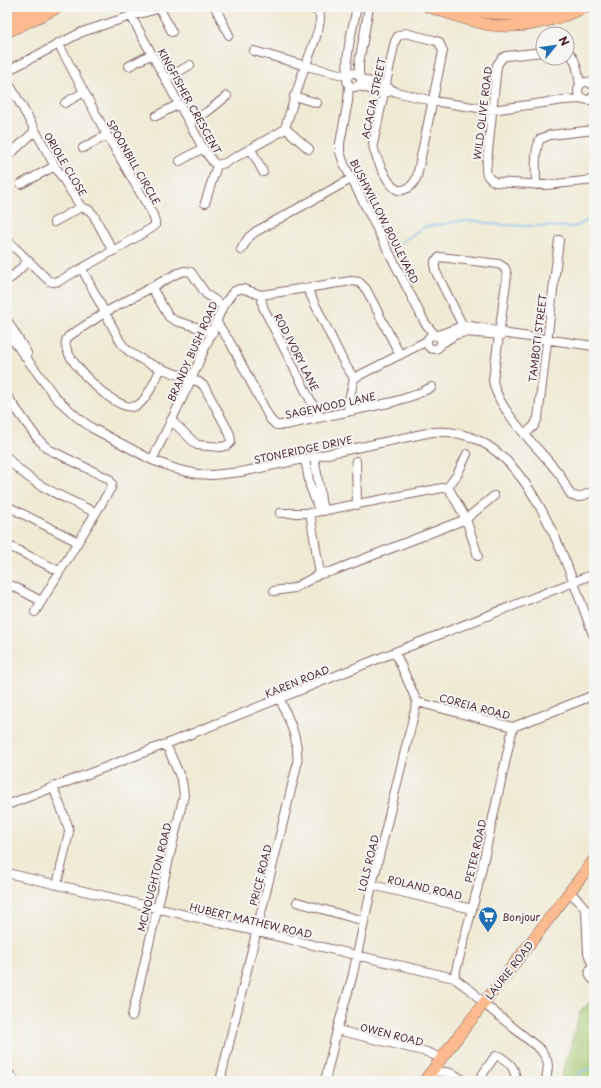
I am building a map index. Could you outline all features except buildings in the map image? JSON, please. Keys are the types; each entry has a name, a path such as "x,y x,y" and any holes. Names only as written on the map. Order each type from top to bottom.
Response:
{"main road":[{"path":"7,21 36,7"},
{"path":"7,32 59,7"},
{"path":"428,7 491,25 510,26 544,22 586,7"},
{"path":"462,7 497,15 544,11 557,7"},
{"name":"LAURIE ROAD","path":"428,1076 594,860"}],"street":[{"path":"215,7 229,34"},
{"path":"307,7 318,13 320,17 319,26 306,66 294,96 285,128 309,149"},
{"name":"BUSHWILLOW BOULEVARD","path":"353,81 347,68 357,7"},
{"name":"BUSHWILLOW BOULEVARD","path":"369,7 359,63 348,101 340,143 340,152 351,179 425,323 431,340 440,338 441,344"},
{"path":"7,70 58,43 93,28 163,8 172,32"},
{"name":"KINGFISHER CRESCENT","path":"131,16 203,148 217,165 225,163 251,149 285,128"},
{"name":"ACACIA STREET","path":"404,33 439,42 443,51 433,101 415,181 413,185 401,190 396,189 391,185 374,151 373,144 395,41 398,36 404,33"},
{"name":"SPOONBILL CIRCLE","path":"7,240 49,281 53,282 59,281 82,269 155,226 156,222 153,216 107,135 58,43"},
{"path":"254,51 331,72 353,81 384,90 433,101 492,110 564,100 588,91 575,64"},
{"name":"WILD OLIVE ROAD","path":"535,53 511,55 502,58 497,65 486,176 495,182 536,185 594,180"},
{"path":"129,66 152,54"},
{"path":"331,72 348,58"},
{"path":"166,79 190,65"},
{"path":"7,80 35,131 8,155"},
{"path":"65,102 84,92"},
{"path":"189,122 207,112 227,96"},
{"path":"294,96 317,103"},
{"path":"156,116 179,104"},
{"path":"536,185 537,156 540,139 550,135 594,130"},
{"name":"ORIOLE CLOSE","path":"35,131 81,207 89,210 93,214 113,251"},
{"path":"83,148 107,135"},
{"path":"180,161 203,148"},
{"path":"251,149 263,172"},
{"path":"205,203 217,165"},
{"path":"21,184 55,166"},
{"path":"241,250 248,238 255,232 351,179"},
{"path":"54,222 81,207"},
{"name":"TAMBOTI STREET","path":"525,434 534,426 538,418 559,240"},
{"path":"464,329 435,270 435,261 440,258 500,264 505,268 507,275 493,380 494,385 510,416 560,476 572,496 580,497 594,491"},
{"path":"11,278 28,261"},
{"path":"82,269 126,350 162,368 199,382 206,388 230,434 230,442 228,445 222,447 200,446 195,444 178,428 170,423"},
{"path":"162,368 144,399 136,406 123,405 94,386 68,352 66,342 69,336 106,312 180,272 188,271 194,275 208,297 223,306"},
{"name":"BRANDY BUSH ROAD","path":"152,460 191,380 223,306 231,294 239,289 248,290 261,296 356,281 362,284 400,355"},
{"path":"152,288 169,317 176,321 213,332"},
{"path":"306,288 344,363 354,378 348,411"},
{"name":"ROD IVORY LANE","path":"261,296 263,307 318,417"},
{"name":"STONERIDGE DRIVE","path":"7,320 26,350 36,372"},
{"name":"SAGEWOOD LANE","path":"216,323 230,342 272,422 276,425 393,402 415,395 432,387"},
{"path":"354,378 400,355 418,347 425,346 431,340 464,329 594,346"},
{"path":"431,340 436,349 464,329"},
{"name":"STONERIDGE DRIVE","path":"7,332 56,398 77,417 123,446 152,460 191,473 219,475 241,472 432,432 450,431 465,434 480,441 492,448 510,465 533,495 549,522 594,637"},
{"path":"7,396 37,438 48,449 109,479 112,482 112,486 59,570 35,612"},
{"path":"280,513 310,513 448,487 457,475 467,454"},
{"path":"7,457 19,471 31,480 96,513"},
{"path":"314,457 322,511"},
{"path":"305,459 310,486 322,511"},
{"path":"356,461 357,504"},
{"path":"448,487 466,519 478,556"},
{"path":"274,591 294,588 320,574 333,572 466,519 494,496"},
{"path":"7,506 78,542"},
{"path":"310,513 320,574"},
{"path":"7,545 59,570"},
{"name":"KAREN ROAD","path":"7,805 166,744 594,574"},
{"path":"13,586 41,601"},
{"path":"395,652 417,702"},
{"name":"COREIA ROAD","path":"417,702 513,727 594,695"},
{"name":"PRICE ROAD","path":"220,1081 298,757 296,739 280,699"},
{"name":"LOLS ROAD","path":"325,1081 337,1030 352,978 372,885 417,702"},
{"name":"PETER ROAD","path":"454,978 472,909 513,727"},
{"name":"MCNOUGHTON ROAD","path":"132,1016 184,795 182,781 166,744"},
{"path":"53,787 69,832 57,885"},
{"name":"HUBERT MATHEW ROAD","path":"7,873 454,978 541,1050 547,1060 548,1066 546,1081"},
{"name":"ROLAND ROAD","path":"372,885 472,909"},
{"path":"569,892 579,900 586,910 588,953 593,966 589,973 590,977 594,980"},
{"path":"297,902 364,920"},
{"name":"OWEN ROAD","path":"337,1030 427,1052 442,1058"},
{"path":"478,1081 493,1059 496,1056 500,1056 515,1071 515,1081"},
{"path":"7,1071 15,1081"},
{"path":"428,1076 449,1071 464,1081"}],"green space":[{"path":"594,1000 594,1081 560,1081 581,1010"}],"waterway":[{"path":"397,245 424,227 461,221 476,221 500,225 570,227 578,226 594,216"},
{"path":"576,1081 581,1071 594,1068"}],"place":[{"name":"Bonjour","path":"488,933"}]}
